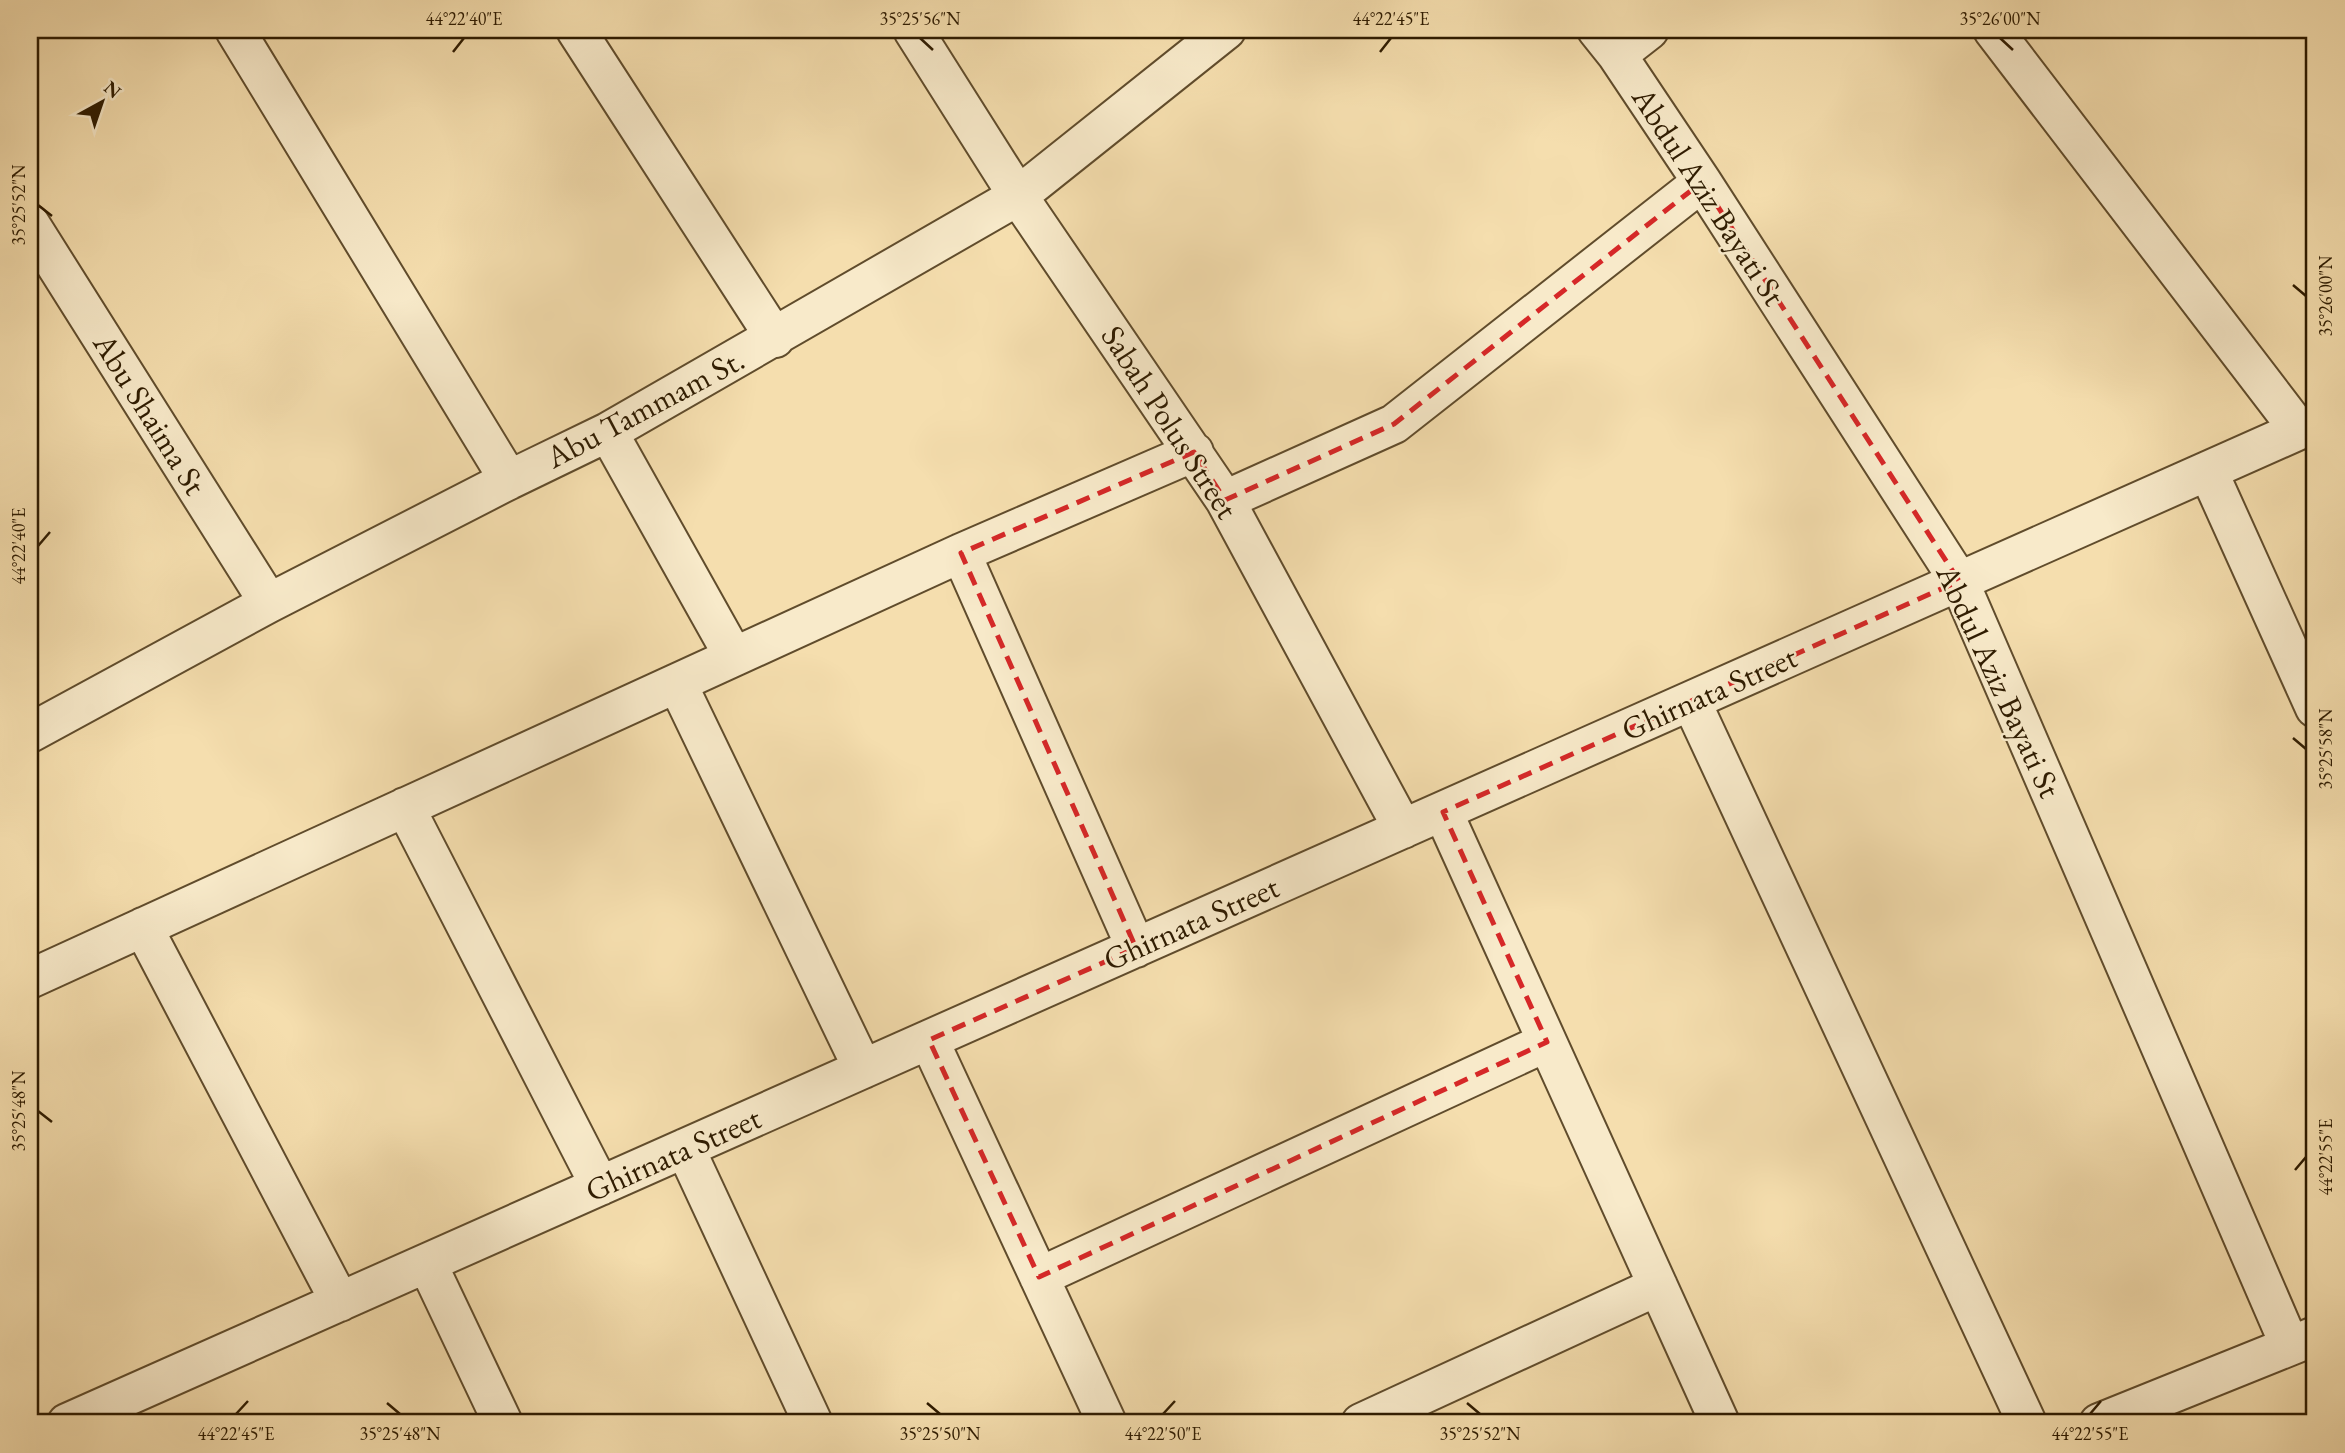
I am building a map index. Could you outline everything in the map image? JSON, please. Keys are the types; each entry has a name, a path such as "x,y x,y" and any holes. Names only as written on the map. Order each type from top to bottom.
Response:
{"street":[{"path":"234,30 509,480"},
{"path":"576,30 775,338"},
{"name":"Sabah Polus Street","path":"913,30 1018,196 1225,500 1403,829"},
{"name":"Abu Tammam St.","path":"30,733 269,603 608,432 1018,196 1226,30"},
{"path":"1607,43 1648,30"},
{"path":"1993,30 2307,427"},
{"name":"Abdul Aziz Bayati St","path":"1607,43 1702,182 1959,581 2303,1341"},
{"path":"1225,500 1394,424 1702,182"},
{"name":"Abu Shaima St","path":"30,224 269,603"},
{"name":"Ghirnata Street","path":"88,1419 427,1263 2307,427"},
{"path":"608,432 734,656"},
{"path":"30,979 961,553 1194,452"},
{"path":"2208,471 2315,708"},
{"path":"961,553 1136,948"},
{"path":"677,683 863,1069"},
{"path":"1691,701 2027,1423"},
{"path":"405,807 600,1186"},
{"path":"1443,812 1720,1423"},
{"path":"143,927 340,1302"},
{"path":"929,1040 1107,1423"},
{"path":"1039,1277 1547,1042"},
{"path":"685,1148 813,1423"},
{"path":"427,1263 503,1423"},
{"path":"1361,1423 1658,1286"},
{"path":"2099,1423 2303,1341"}],"highlighted area":[{"path":"1702,182 1959,581 1443,812 1547,1042 1039,1277 929,1040 1136,948 961,553 1194,452 1225,500 1394,424"}]}
